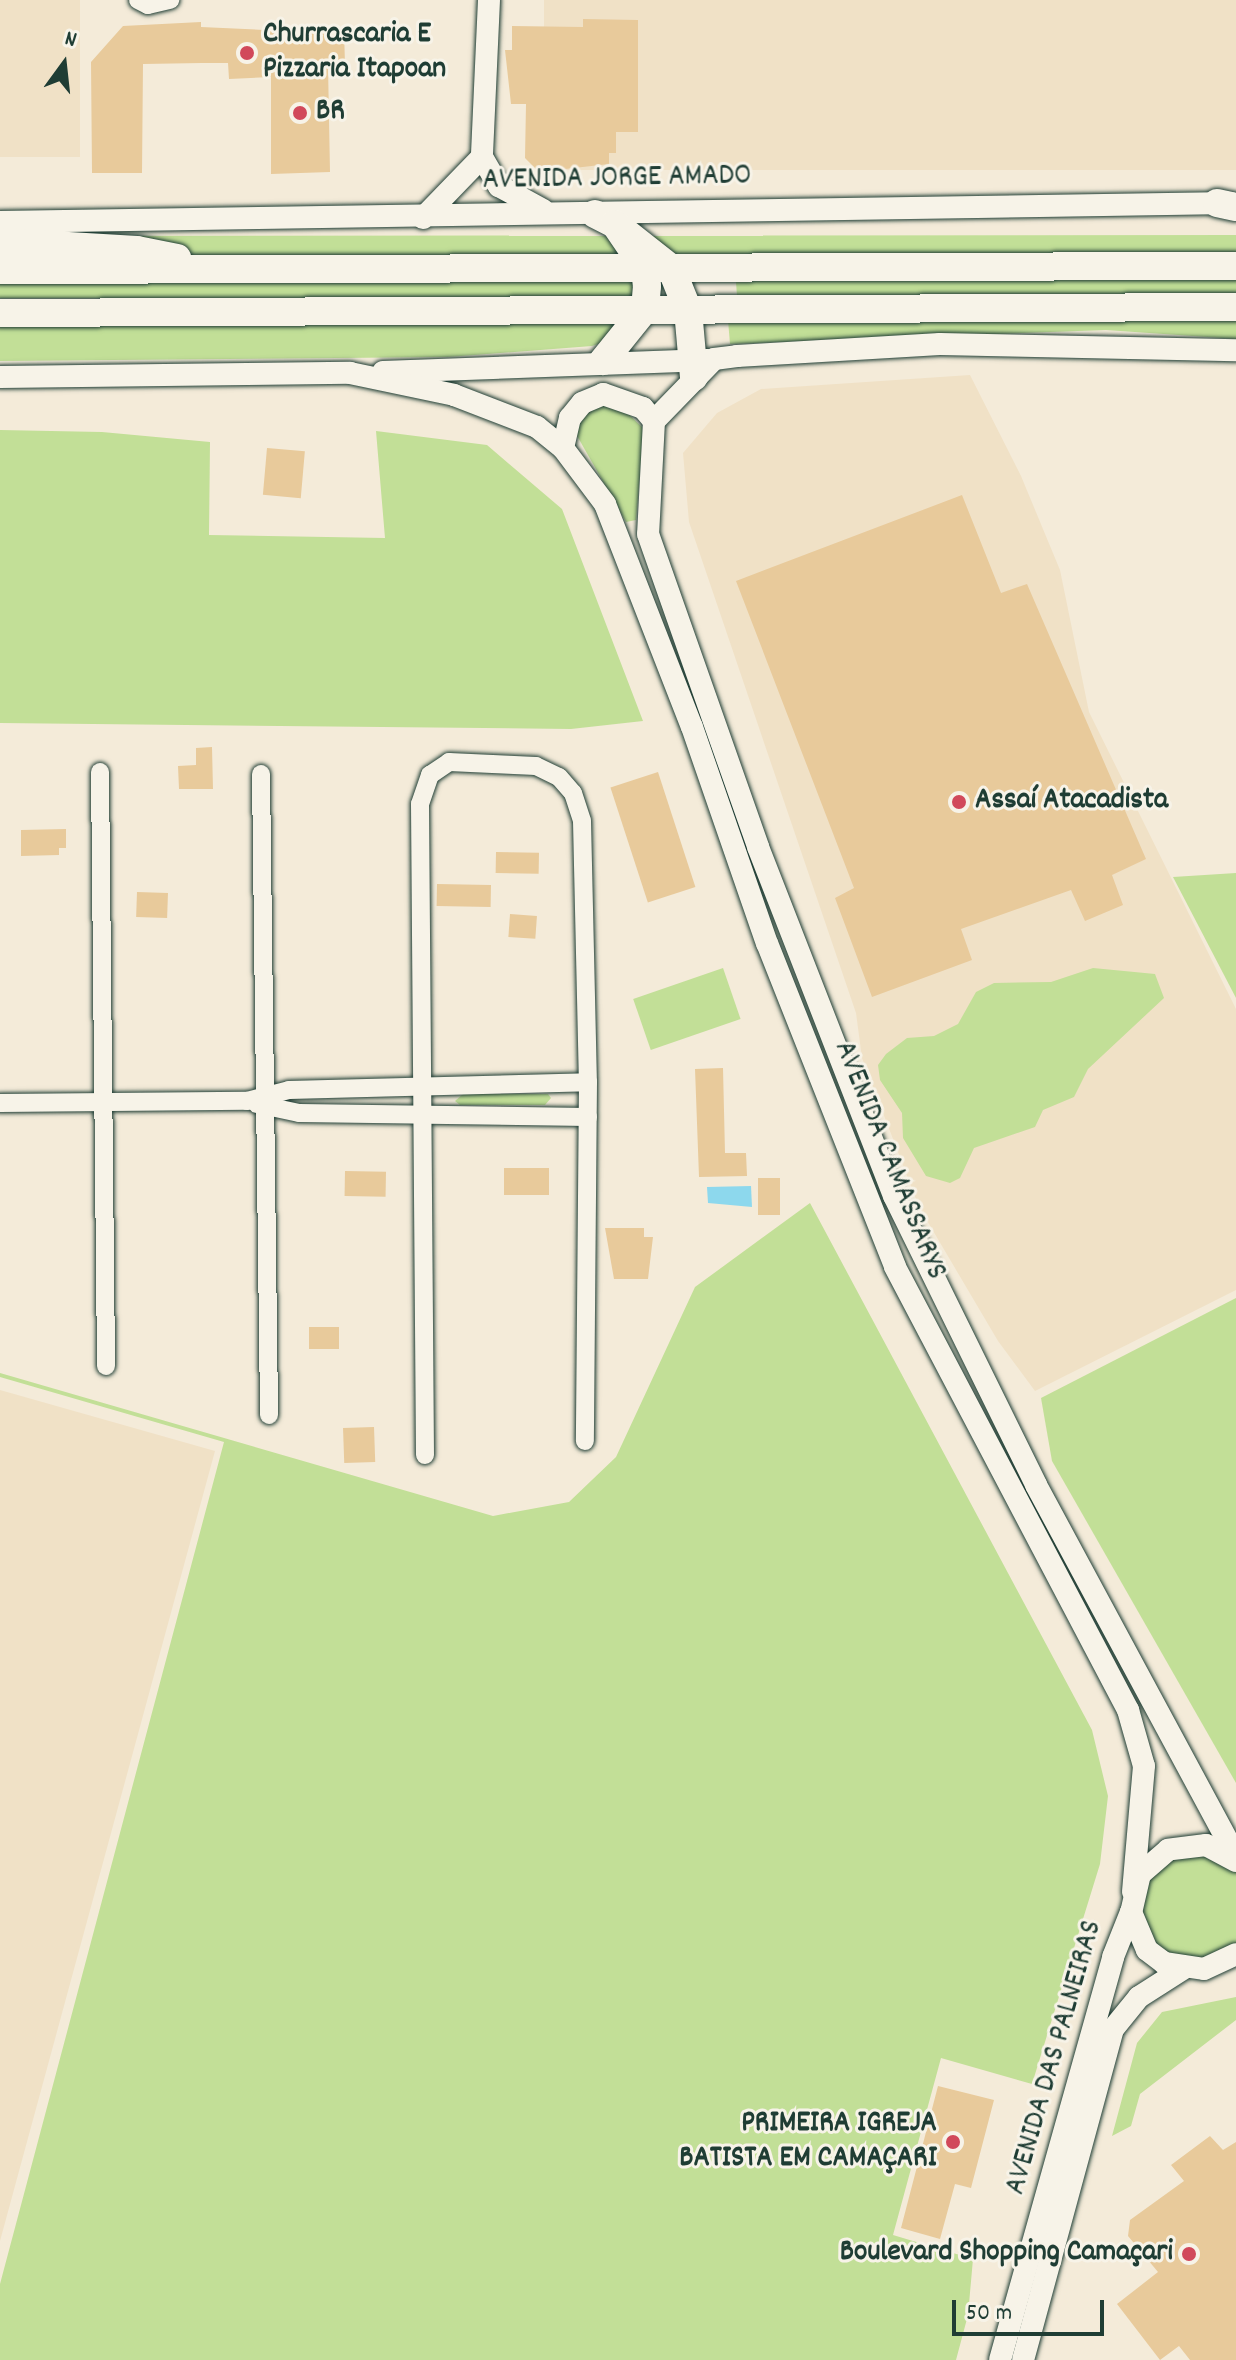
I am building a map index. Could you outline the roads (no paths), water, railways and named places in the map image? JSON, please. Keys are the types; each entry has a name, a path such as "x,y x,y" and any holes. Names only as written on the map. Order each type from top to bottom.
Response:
{"main road":[{"path":"605,219 658,268 688,310 701,366"},
{"path":"0,242 137,250 216,270"},
{"path":"0,270 1236,266"},
{"path":"603,361 645,309 658,268"},
{"path":"0,313 1236,307"}],"street":[{"path":"138,0 148,5 170,0"},
{"path":"489,0 482,157 499,186 551,214"},
{"path":"423,218 482,157"},
{"name":"AVENIDA JORGE AMADO","path":"0,222 551,214 605,219 1230,204"},
{"path":"0,377 350,373 603,361 701,366 940,344 1236,350"},
{"path":"563,448 570,418 582,403 603,394 643,408 654,421 701,366"},
{"name":"AVENIDA CAMASSARYS","path":"350,373 454,395 537,427 563,448 605,504 692,727 767,943 895,1267 1128,1710 1144,1766 1132,1902"},
{"name":"AVENIDA CAMASSARYS","path":"654,421 648,534 758,847 894,1196 1036,1485 1236,1859"},
{"path":"425,1455 420,804 430,775 449,762 536,766 559,777 573,793 582,821 588,1082 585,1441"},
{"path":"100,772 106,1102 106,1366"},
{"path":"261,774 259,1101 269,1415"},
{"path":"0,1103 259,1101 421,1086 588,1082"},
{"path":"259,1101 299,1113 588,1117"},
{"path":"1232,1961 1183,1969 1147,1950 1132,1902 1146,1867 1168,1850 1206,1845 1236,1859"},
{"name":"AVENIDA DAS PALNEIRAS","path":"1000,2360 1113,1957 1132,1902"},
{"name":"AVENIDA DAS PALNEIRAS","path":"1023,2360 1113,2029 1139,1997 1183,1969"}],"water":[{"path":"751,1186 752,1207 708,1203 707,1187"}],"place":[{"name":"Churrascaria E Pizzaria Itapoan","path":"247,53"},
{"name":"BR","path":"300,113"},
{"name":"Assaí Atacadista","path":"959,802"},
{"name":"PRIMEIRA IGREJA BATISTA EM CAMAÇARI","path":"953,2142"},
{"name":"Boulevard Shopping Camaçari","path":"1189,2254"}]}
